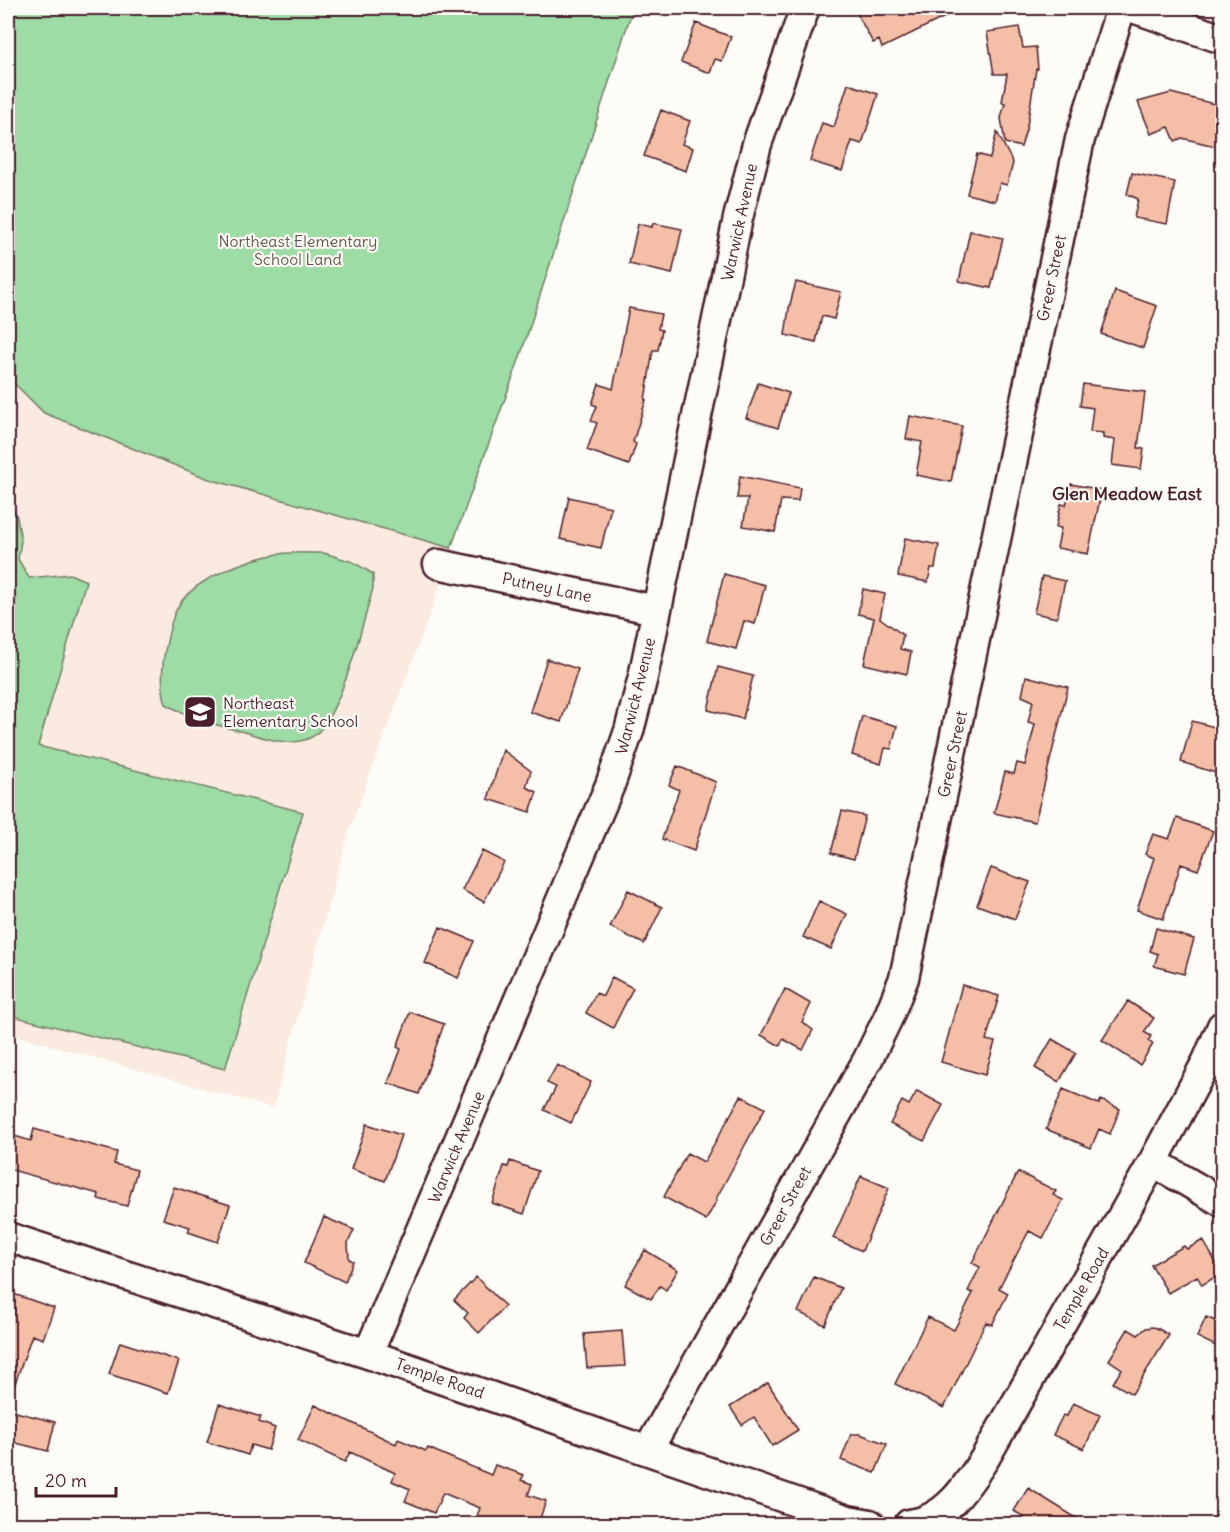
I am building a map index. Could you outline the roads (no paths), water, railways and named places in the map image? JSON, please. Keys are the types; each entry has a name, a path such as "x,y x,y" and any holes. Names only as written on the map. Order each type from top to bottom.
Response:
{"street":[{"name":"Warwick Avenue","path":"369,1354 610,785 629,731 643,677 705,373 751,165 767,112 805,8"},
{"name":"Greer Street","path":"648,1450 868,1059 904,978 1080,139 1121,8"},
{"path":"1133,8 1222,39"},
{"name":"Putney Lane","path":"438,564 656,610"},
{"name":"Temple Road","path":"909,1524 941,1512 965,1489 985,1458 1153,1162 1207,1061 1222,1026"},
{"path":"1153,1162 1222,1202"},
{"name":"Temple Road","path":"8,1237 369,1354 848,1520 870,1524"}],"place":[{"name":"Northeast Elementary School","path":"200,712"}],"district":[{"name":"Glen Meadow East","path":"1127,493"}],"park label":[{"name":"Northeast Elementary School Land","path":"298,250"}]}
